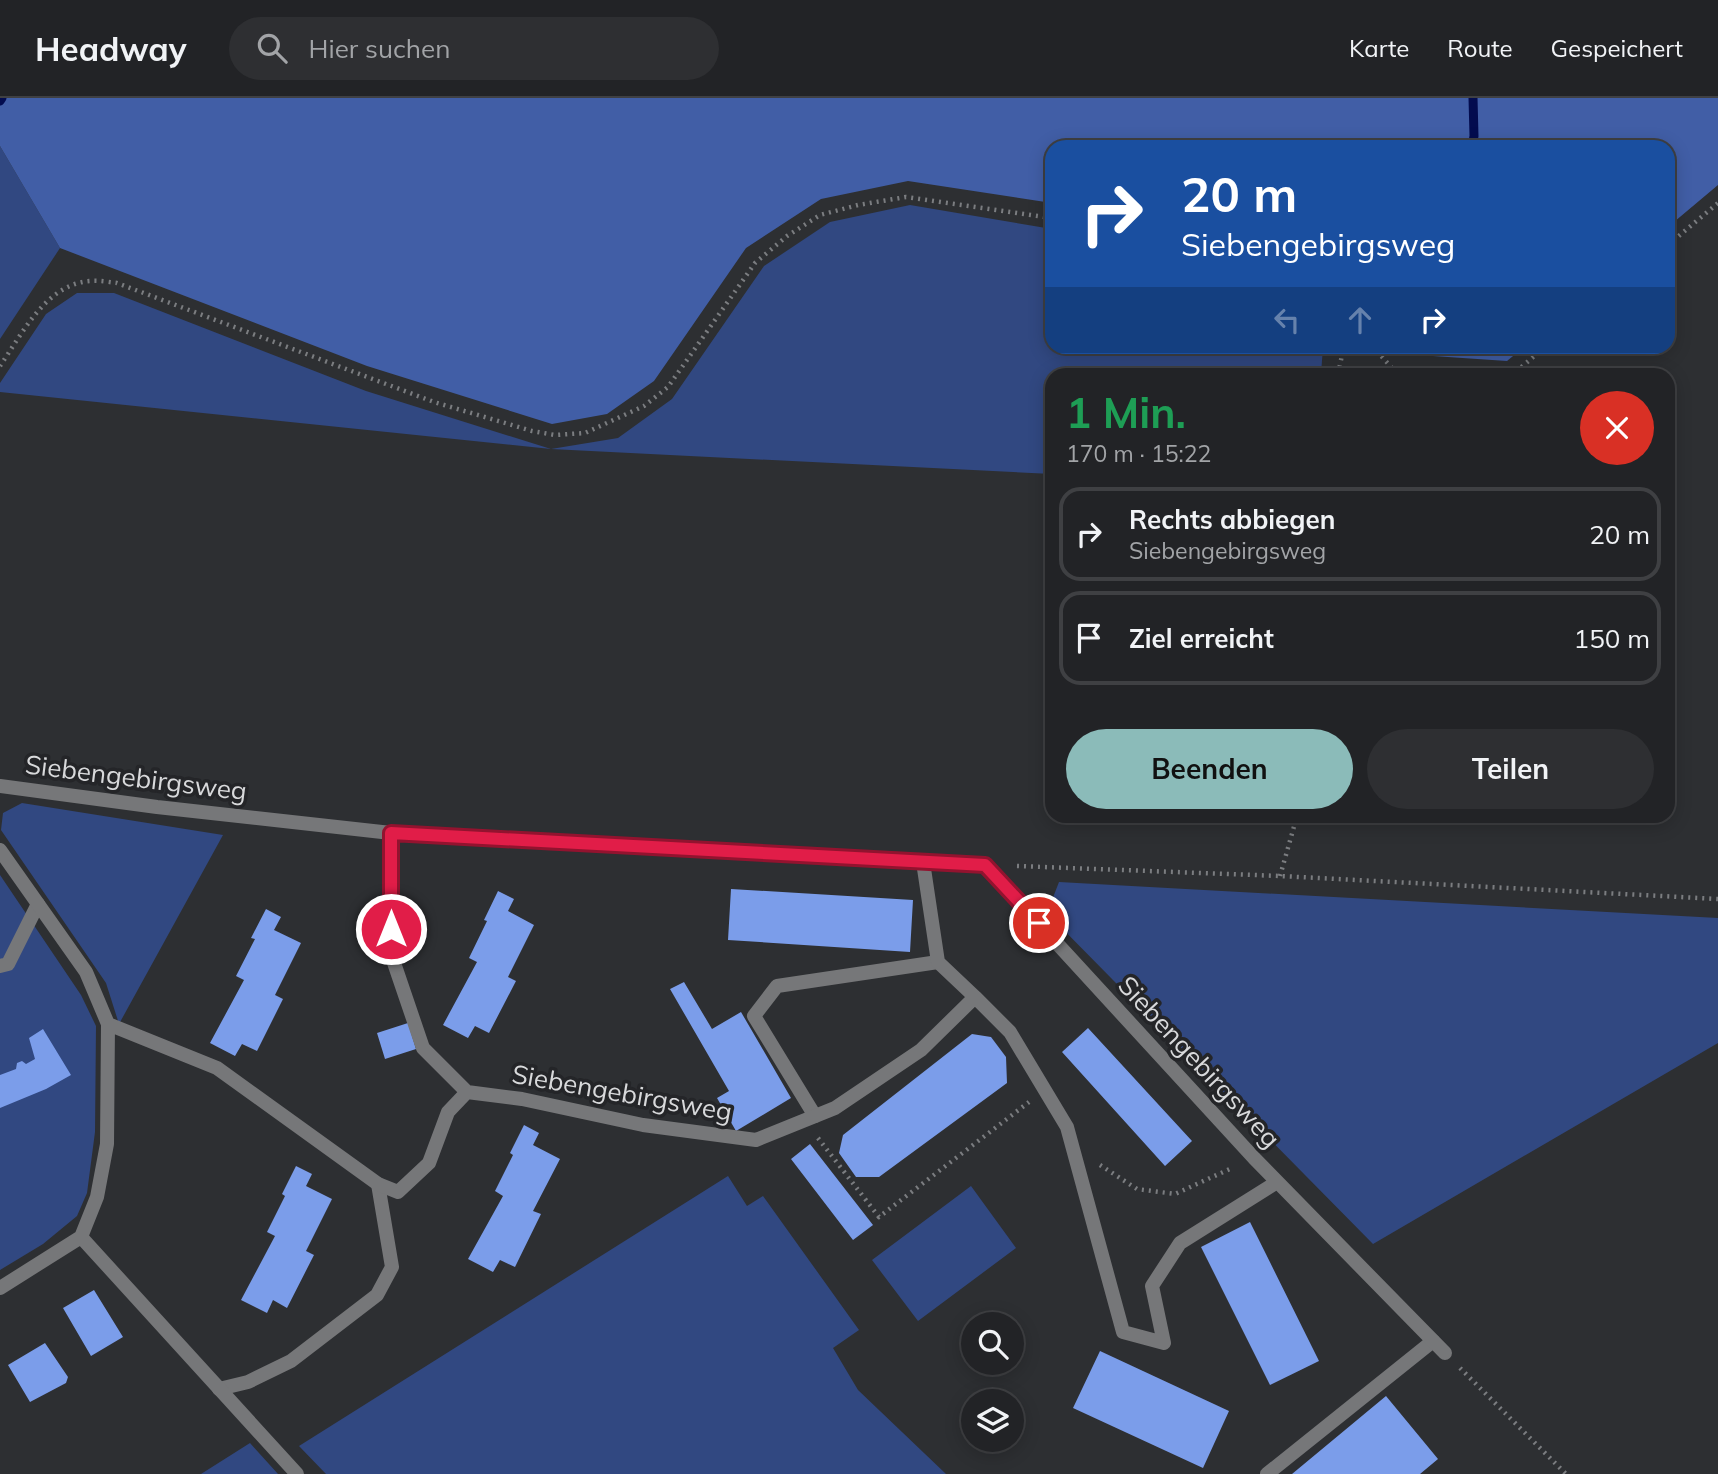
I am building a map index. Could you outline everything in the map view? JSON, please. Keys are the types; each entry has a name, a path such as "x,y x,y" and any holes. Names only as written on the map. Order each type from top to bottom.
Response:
{"street":[{"name":"Siebengebirgsweg","path":"0,786 157,807 391,833 985,865 1254,1158 1445,1353"},
{"path":"108,1024 217,1068 378,1184 398,1192 429,1163 448,1112 467,1092 423,1048 391,954 391,833"},
{"path":"0,850 86,972 108,1024 107,1144 97,1197 80,1237 0,1288"},
{"path":"810,1119 754,1016 777,986 938,961 923,862"},
{"path":"0,966 8,964 38,904"},
{"name":"Siebengebirgsweg","path":"938,961 1010,1032 1068,1127 1123,1332 1164,1343 1152,1286 1180,1243 1277,1182"},
{"name":"Siebengebirgsweg","path":"467,1092 522,1099 643,1125 756,1140 835,1108 921,1050 975,997"},
{"path":"219,1389 248,1382 291,1361 377,1295 392,1267 378,1184"},
{"path":"80,1237 296,1474"},
{"path":"1267,1474 1433,1341"}],"path":[{"path":"0,366 31,320 63,289 89,281 117,283 434,402 532,431 555,435 585,433 644,406 668,387 755,263 787,236 820,215 906,197 1045,217"},
{"path":"1675,239 1718,203"},
{"path":"1379,354 1392,368"},
{"path":"1520,368 1537,354"},
{"path":"1280,876 1295,823"},
{"path":"985,865 1280,876 1718,899"},
{"path":"810,1119 879,1217 1045,1090"},
{"path":"1073,1148 1137,1189 1175,1194 1254,1158"},
{"path":"1445,1353 1566,1474"}],"shaded area":[{"path":"0,98 1718,98 1718,185 1675,221 1675,140 1045,140 1045,202 908,181 821,199 746,248 654,381 607,414 552,424 367,366 60,248 0,146"},
{"path":"0,146 60,248 0,339"},
{"path":"910,205 1045,228 1045,354 1322,354 1321,368 1045,368 1045,474 551,449 618,438 672,399 764,266 830,222"},
{"path":"77,293 114,293 366,391 551,449 0,392 0,383 46,314"},
{"path":"1417,354 1516,354 1507,361"},
{"path":"22,803 223,835 119,1024 106,983 1,830 3,813"},
{"path":"0,875 81,995 96,1026 95,1132 87,1193 77,1216 43,1244 0,1270"},
{"path":"1059,882 1718,918 1718,1043 1373,1244 1047,913"},
{"path":"728,1176 747,1206 763,1196 859,1330 833,1348 858,1390 946,1474 326,1474 299,1446"},
{"path":"971,1186 1016,1248 918,1321 872,1260"},
{"path":"250,1443 278,1474 201,1474"}],"building":[{"path":"731,889 913,900 910,952 728,940"},
{"path":"498,891 514,899 508,911 534,925 508,977 516,981 489,1033 475,1026 468,1038 443,1025 477,962 469,958"},
{"path":"266,909 281,917 274,930 301,943 275,995 283,999 257,1051 242,1044 235,1056 210,1043 244,980 236,976 255,939 251,938"},
{"path":"684,982 712,1029 741,1012 791,1098 736,1131 717,1098 729,1091 670,989"},
{"path":"408,1023 416,1049 385,1059 377,1033"},
{"path":"1088,1028 1192,1141 1165,1166 1062,1052"},
{"path":"43,1029 71,1075 46,1089 0,1108 0,1075 16,1069 17,1063 22,1061 26,1064 35,1059 29,1038"},
{"path":"972,1034 991,1037 1006,1057 1007,1083 879,1177 856,1177 839,1153 843,1135"},
{"path":"524,1125 539,1133 533,1145 560,1159 533,1211 541,1214 515,1267 500,1260 493,1272 468,1259 503,1196 495,1191"},
{"path":"810,1144 873,1225 853,1240 791,1159"},
{"path":"296,1166 312,1174 306,1186 332,1199 306,1251 314,1255 287,1308 273,1300 267,1313 241,1300 275,1236 267,1232"},
{"path":"1250,1222 1319,1361 1270,1385 1201,1247"},
{"path":"94,1290 123,1337 91,1356 63,1308"},
{"path":"45,1343 68,1377 66,1383 30,1402 8,1365"},
{"path":"1100,1351 1229,1411 1203,1468 1073,1408"},
{"path":"1386,1396 1438,1459 1420,1474 1292,1474"}],"waterway":[{"path":"1473,98 1473,140"}],"route":[{"path":"391,929 391,833 985,865 1039,923"}]}
